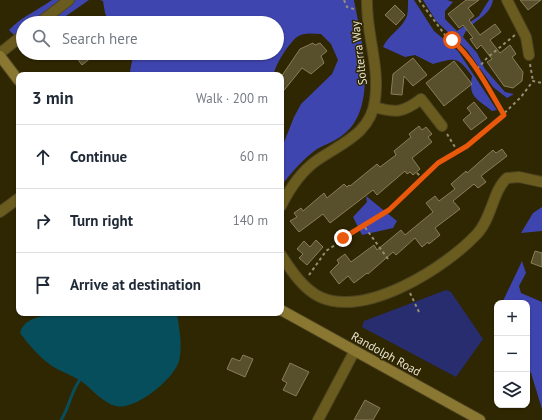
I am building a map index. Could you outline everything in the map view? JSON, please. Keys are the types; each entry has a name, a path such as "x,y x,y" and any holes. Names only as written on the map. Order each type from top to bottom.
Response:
{"street":[{"path":"48,16 69,0"},
{"name":"Solterra Way","path":"284,201 292,187 308,168 358,134 374,107 376,86 375,66 367,12 367,0"},
{"path":"507,0 526,38 529,55"},
{"path":"16,42 1,58 16,77"},
{"path":"374,107 393,112 410,108 421,99 442,126"},
{"path":"284,259 302,282 319,296 329,300 351,302 379,296 436,268 478,234 491,212 500,187 507,178 519,177 542,182"},
{"path":"0,212 16,200"},
{"name":"Randolph Road","path":"284,312 354,352 480,420"},
{"path":"318,420 354,352"}],"path":[{"path":"344,0 347,7 367,12"},
{"path":"419,0 436,25 467,55 504,115"},
{"path":"477,69 488,57 522,29"},
{"path":"302,282 326,251 398,202 438,163 458,152 504,115 533,81 529,55"},
{"path":"533,81 542,83"},
{"path":"442,126 458,152"},
{"path":"417,173 422,178"},
{"path":"364,226 388,259"},
{"path":"406,284 419,312"}],"shaded area":[{"path":"52,0 89,0 66,16 26,16"},
{"path":"100,0 354,0 365,71 361,107 355,122 344,134 334,141 317,149 307,157 284,183 284,142 301,104 332,74 338,60 331,44 321,34 303,34 297,37 284,52 284,16 106,16 103,1"},
{"path":"408,0 414,0 434,31 458,51 497,110 492,111 474,96 471,88 472,76 463,65 456,60 433,64 415,55 405,57 383,47 388,39 405,21 407,16"},
{"path":"423,0 447,0 453,2 445,11 445,19 457,31 479,16 489,0 493,0 488,11 470,27 463,37 477,53 485,69 505,92 514,94 507,98 493,87 467,50 436,21"},
{"path":"16,23 16,37 9,30"},
{"path":"132,60 279,60 275,72 130,71"},
{"path":"366,196 397,221 393,228 362,235 353,217 367,202"},
{"path":"542,207 542,231 521,233 533,213"},
{"path":"522,261 526,273 519,286 521,293 542,302 542,409 530,372 530,300 503,300"},
{"path":"446,290 451,292 483,339 456,377 362,327 364,321"}],"water":[{"path":"178,316 181,343 179,361 170,376 153,392 133,404 116,406 102,399 81,381 47,363 35,351 20,333 25,324 38,317"}],"building":[{"path":"466,0 479,0 468,8 474,16 469,20 480,35 495,24 501,32 490,40 500,53 510,45 516,54 512,57 523,72 522,81 513,88 504,86 487,62 492,59 481,45 477,49 470,39 473,38 463,25 459,28 448,14"},
{"path":"520,0 541,0 528,10"},
{"path":"395,5 405,15 396,25 385,15"},
{"path":"313,43 315,45 320,43 327,51 321,56 324,63 311,74 302,68 284,90 284,73 300,49"},
{"path":"413,58 427,75 413,86 404,76 402,95 391,94 393,74"},
{"path":"78,60 88,60 82,65"},
{"path":"454,61 472,84 444,106 426,83"},
{"path":"474,102 487,118 471,130 463,120 471,113 467,108"},
{"path":"419,126 422,130 426,127 432,134 428,137 432,142 412,158 420,169 413,175 410,172 407,174 405,171 377,195 373,190 330,223 323,214 299,232 290,221 297,217 294,213 301,208 303,211 324,193 327,198 344,184 347,187 349,185 350,186 377,164 380,167 396,155 394,151 411,137 409,134"},
{"path":"502,149 507,156 481,176 486,182 478,188 474,184 453,201 460,209 435,228 440,235 429,244 428,242 422,247 415,238 396,255 393,252 368,274 367,273 354,283 348,276 339,284 330,272 339,263 337,260 345,254 351,262 374,245 377,250 401,230 405,235 433,212 426,203 435,196 439,201 455,189 451,184 466,171 467,173 493,150 496,153"},
{"path":"316,240 323,247 307,265 299,258 303,254 297,249 304,241 310,247"},
{"path":"535,251 542,253 542,267 531,263"},
{"path":"243,355 253,359 245,377 227,369 232,358 240,361"},
{"path":"290,363 309,372 296,396 283,390 287,383 282,380"},
{"path":"365,400 380,408 373,420 354,420"}],"waterway":[{"path":"61,420 67,409 75,387 82,377"}],"route":[{"path":"343,238 389,210 438,163 467,146 504,115 474,64 452,40"}]}
